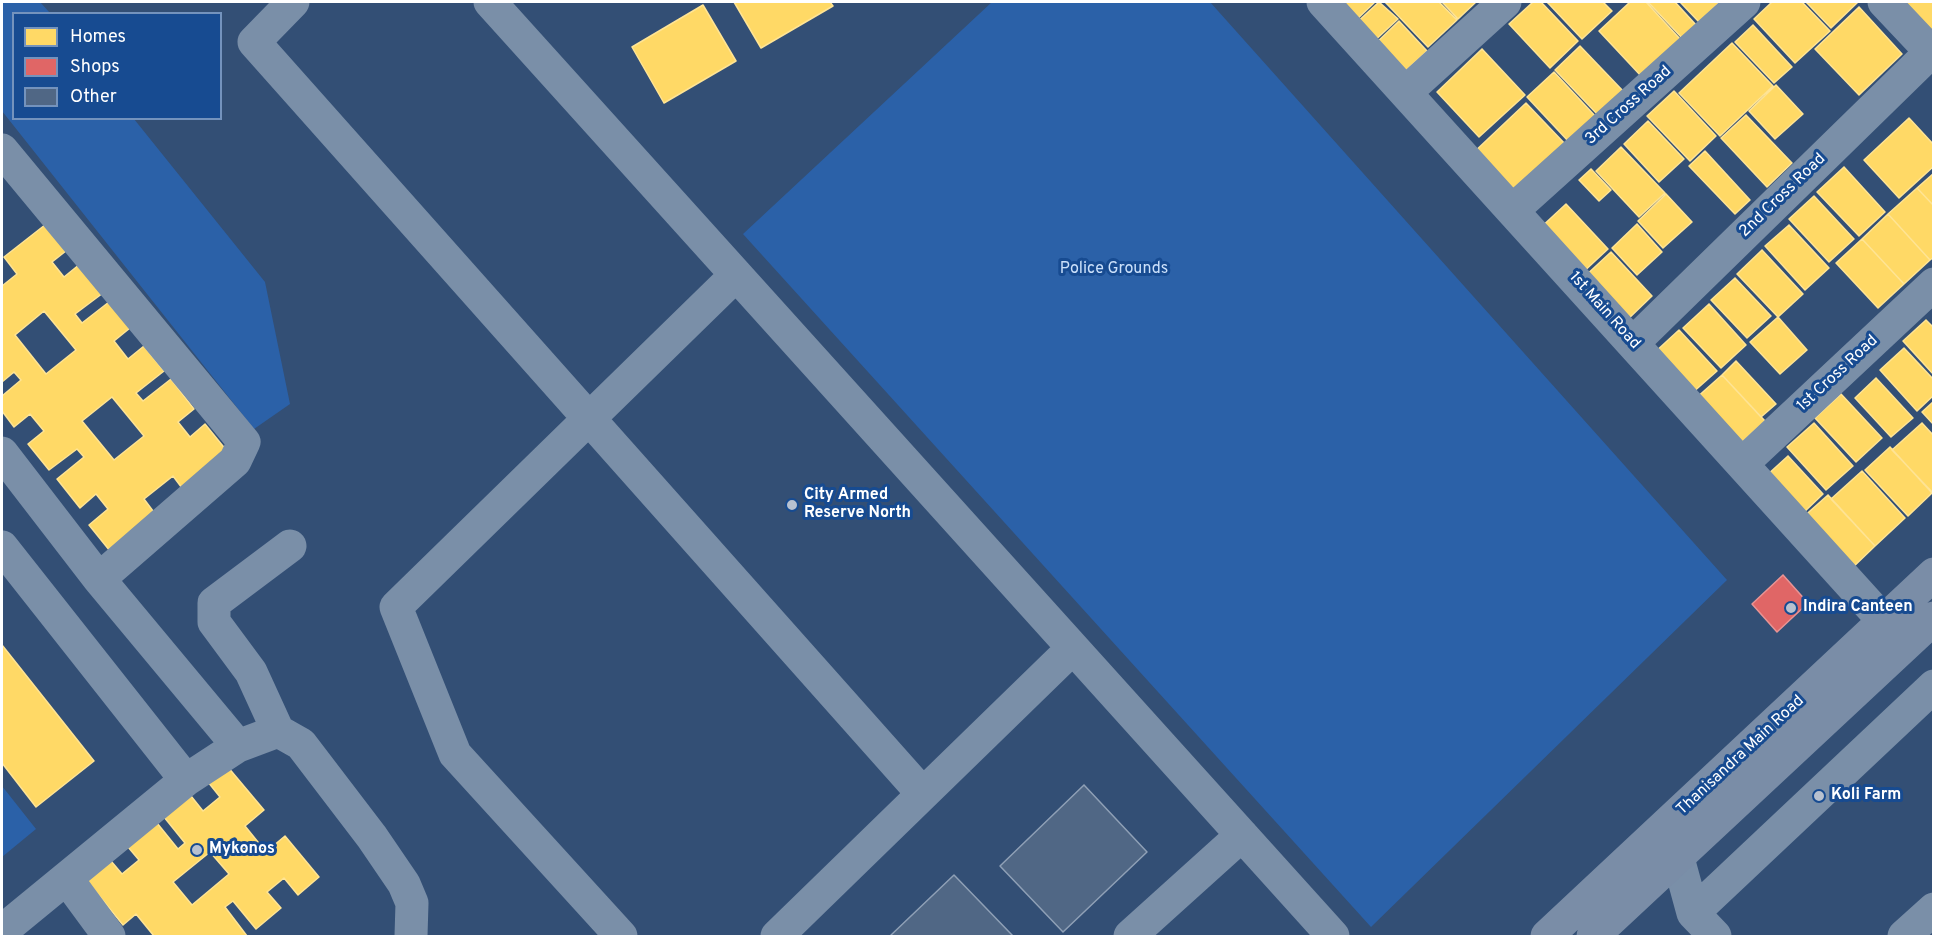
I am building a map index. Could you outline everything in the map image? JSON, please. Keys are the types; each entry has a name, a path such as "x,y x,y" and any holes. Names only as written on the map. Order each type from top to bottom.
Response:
{"main road":[{"name":"Thanisandra Main Road","path":"1593,936 1678,858 1895,632 1934,574"},
{"name":"Thanisandra Main Road","path":"1547,936 1895,632 1934,618"}],"street":[{"path":"293,2 254,42 923,794"},
{"path":"490,2 1333,936"},
{"name":"1st Main Road","path":"1323,2 1895,632"},
{"path":"1406,92 1505,2"},
{"name":"3rd Cross Road","path":"1513,210 1744,2"},
{"path":"1884,2 1932,52"},
{"name":"2nd Cross Road","path":"1634,343 1932,52"},
{"path":"2,150 243,442 235,461 99,579"},
{"path":"621,936 455,754 396,607 736,275"},
{"name":"1st Cross Road","path":"1743,463 1934,284"},
{"path":"2,453 99,579 238,746"},
{"path":"2,546 186,780"},
{"path":"290,546 214,603 214,622 251,672 278,731 302,744 404,885 412,903 411,936"},
{"path":"777,936 1073,648"},
{"path":"1693,913 1934,686"},
{"path":"2,931 186,780 238,746 278,731"},
{"path":"1130,936 1242,836"},
{"path":"1678,858 1693,913 1715,936"},
{"path":"68,879 108,936"},
{"path":"1904,936 1934,909"}],"green space":[{"path":"2,2 40,2 49,12 12,12 12,120 135,120 265,282 290,404 254,429 2,111"},
{"name":"Police Grounds","path":"992,2 1210,2 1727,580 1371,927 743,234"},
{"path":"2,786 36,829 2,857"}],"building: Homes":[{"path":"734,2 830,2 833,6 761,48"},
{"path":"1339,2 1375,2 1353,23"},
{"path":"1379,2 1398,19 1371,44 1354,25"},
{"path":"1385,2 1439,2 1457,20 1428,47"},
{"path":"1442,2 1476,2 1458,19"},
{"path":"1533,2 1541,2 1578,41 1550,68 1509,24"},
{"path":"1547,2 1603,2 1612,11 1582,39"},
{"path":"1630,2 1646,2 1681,40 1642,77 1599,31"},
{"path":"1648,2 1675,2 1697,26 1683,39"},
{"path":"1680,2 1720,2 1699,22"},
{"path":"1772,2 1802,2 1830,31 1795,63 1754,19"},
{"path":"1806,2 1858,2 1831,28"},
{"path":"1904,2 1934,2 1934,30 1932,31"},
{"path":"703,5 736,61 664,103 632,47"},
{"path":"1859,7 1902,54 1859,95 1815,49"},
{"path":"1399,21 1427,51 1400,76 1372,47"},
{"path":"1753,25 1792,67 1774,83 1735,42"},
{"path":"1732,43 1773,86 1720,136 1679,93"},
{"path":"1580,46 1624,92 1599,116 1555,70"},
{"path":"1482,49 1525,95 1479,137 1437,92"},
{"path":"1554,72 1597,118 1570,143 1527,97"},
{"path":"1776,85 1803,114 1775,139 1749,111"},
{"path":"1674,91 1716,136 1690,161 1647,116"},
{"path":"1526,103 1567,146 1511,198 1471,155"},
{"path":"1746,115 1792,163 1767,187 1721,138"},
{"path":"1909,118 1934,145 1934,166 1899,198 1864,160"},
{"path":"1648,121 1684,159 1659,182 1624,144"},
{"path":"1621,147 1665,193 1639,217 1596,171"},
{"path":"1705,151 1750,200 1735,214 1689,166"},
{"path":"1844,167 1885,212 1859,236 1817,192"},
{"path":"1591,169 1611,190 1599,201 1579,180"},
{"path":"1934,173 1934,206 1917,188"},
{"path":"1917,188 1934,206 1934,257 1930,260 1888,214"},
{"path":"1666,194 1692,222 1663,248 1638,221"},
{"path":"1814,196 1854,239 1829,262 1789,219"},
{"path":"1566,204 1608,249 1580,275 1538,230"},
{"path":"1888,214 1930,260 1904,284 1862,239"},
{"path":"50,221 71,247 52,262 64,277 80,264 103,293 75,314 82,323 109,302 130,328 114,341 128,359 144,346 164,371 136,393 143,401 171,379 194,409 178,422 190,437 205,424 231,456 185,492 173,476 144,499 156,515 110,551 89,525 108,509 96,494 80,508 57,479 84,457 77,449 49,470 28,444 44,431 30,414 14,427 2,411 2,396 21,380 14,372 2,382 2,286 17,274 4,257","holes":["44,311 76,350 46,374 15,335","112,397 144,436 114,460 82,421"]},
{"path":"1637,224 1662,252 1637,275 1612,248"},
{"path":"1789,225 1829,268 1805,290 1765,246"},
{"path":"1862,239 1904,284 1878,308 1836,263"},
{"path":"1762,250 1803,294 1778,317 1737,274"},
{"path":"1611,252 1652,296 1625,322 1583,278"},
{"path":"1735,278 1771,316 1747,338 1711,300"},
{"path":"1709,304 1746,345 1721,368 1683,328"},
{"path":"1778,317 1807,350 1780,374 1750,342"},
{"path":"1926,320 1934,328 1934,375 1903,341"},
{"path":"1679,330 1717,371 1691,394 1654,353"},
{"path":"1904,348 1934,380 1934,395 1917,411 1880,370"},
{"path":"1736,361 1776,404 1761,417 1722,375"},
{"path":"1722,375 1765,421 1738,446 1695,399"},
{"path":"1876,378 1913,418 1891,437 1855,398"},
{"path":"1841,394 1882,438 1856,462 1815,418"},
{"path":"1934,401 1934,425 1922,412"},
{"path":"1814,423 1853,466 1826,490 1787,447"},
{"path":"1922,423 1934,436 1934,494 1892,450"},
{"path":"1890,447 1932,493 1908,516 1865,470"},
{"path":"1788,456 1823,494 1801,515 1766,476"},
{"path":"1862,471 1905,518 1875,546 1831,499"},
{"path":"1828,495 1875,546 1849,571 1801,519"},
{"path":"2,645 94,761 36,807 2,763"},
{"name":"Mykonos","path":"227,766 264,810 245,826 266,852 285,836 319,877 298,895 284,878 267,892 281,908 256,929 233,901 225,907 247,936 154,936 136,914 123,925 87,881 111,861 122,874 139,860 128,847 157,823 178,849 185,843 164,817 191,796 203,811 220,797 208,782","holes":["210,852 229,874 192,905 173,882"]}],"building: Shops":[{"path":"1783,575 1808,603 1777,632 1752,604"}],"building: Other":[{"path":"1084,785 1147,852 1063,932 1000,866"},
{"path":"954,875 1013,936 890,936"}],"place":[{"name":"City Armed Reserve North","path":"792,505"},
{"name":"Indira Canteen","path":"1791,608"},
{"name":"Koli Farm","path":"1819,796"},
{"name":"Mykonos","path":"197,850"}]}
